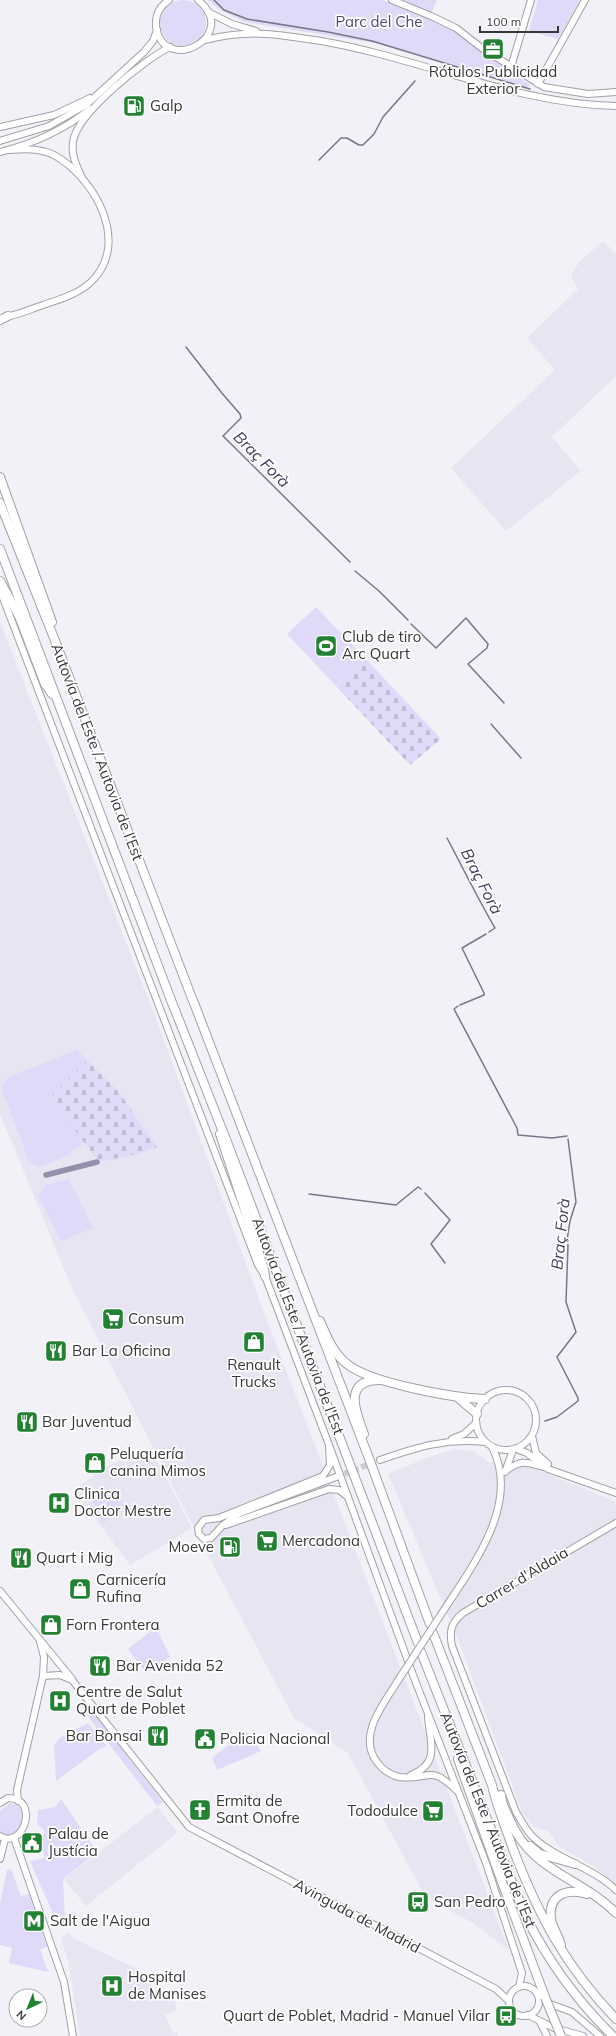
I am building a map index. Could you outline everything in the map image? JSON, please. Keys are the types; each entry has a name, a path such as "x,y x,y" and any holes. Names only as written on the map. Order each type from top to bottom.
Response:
{"highway":[{"path":"0,320 4,317"},
{"path":"0,477 54,626 54,638"},
{"name":"Autovía del Este / Autovia de l'Est","path":"0,503 54,638 194,1002 370,1461 430,1624"},
{"name":"Autovía del Este / Autovia de l'Est","path":"0,549 418,1643"},
{"path":"0,581 19,616 45,684 58,704"},
{"path":"218,1122 222,1144 239,1189 265,1276"},
{"path":"285,1240 295,1255 317,1313 334,1350 348,1364 356,1370 385,1380 457,1397 485,1399"},
{"path":"370,1461 369,1448 355,1412 354,1396 360,1386 366,1382 372,1380 385,1380"},
{"path":"457,1397 477,1414"},
{"name":"Autovía del Este / Autovia de l'Est","path":"433,1634 492,1785 496,1801 529,1888 553,1938 586,1985 616,2019"},
{"name":"Autovía del Este / Autovia de l'Est","path":"421,1652 514,1891 537,1939 566,1984 583,2005 613,2036"},
{"path":"457,1746 460,1766 542,1997 561,2036"},
{"path":"492,1785 501,1795 522,1836 534,1850 575,1864"},
{"path":"501,1795 511,1823 533,1856 616,1913"},
{"path":"562,1950 552,1920 552,1906 555,1900 561,1894 572,1890 593,1896"}],"street":[{"path":"198,0 208,12 232,24 259,32 350,46 554,100 588,105 616,106"},
{"path":"392,0 456,28 483,49 538,84 588,94 616,92"},
{"path":"511,67 531,0"},
{"path":"538,84 586,0"},
{"path":"4,317 76,292 92,281 103,265 108,249 108,228 102,212 84,182 74,157 73,142 79,125 103,94 153,41 157,30 157,16 166,1"},
{"path":"205,40 210,26 208,12"},
{"path":"157,30 160,37 170,47 182,50 198,46 205,40 229,34 259,32"},
{"path":"0,152 32,142 64,127 103,94 152,57 170,47"},
{"path":"0,127 54,115 103,94"},
{"path":"0,141 49,126 103,94"},
{"path":"9,150 36,150 54,155 64,162 84,182"},
{"path":"0,590 258,1265 265,1276 349,1498 428,1714 433,1722 486,1864 522,1973 519,1986"},
{"path":"459,1793 450,1784 437,1775 431,1774 405,1777 392,1775 375,1760 370,1745 371,1730 374,1720 397,1682 486,1543 496,1517 504,1472 515,1449 524,1444 532,1436 536,1428 536,1415 531,1403 522,1395 504,1390 492,1394 485,1399 477,1414 476,1423 479,1433 485,1442 499,1450 515,1449 527,1453 548,1469"},
{"path":"380,1460 417,1448 448,1441 464,1434 476,1423"},
{"path":"532,1436 536,1453 559,1473"},
{"path":"448,1441 485,1442"},
{"path":"219,1518 323,1476 330,1465 328,1454 329,1445"},
{"path":"492,1447 498,1459 500,1492"},
{"path":"504,1472 520,1462 548,1469 605,1491 616,1493"},
{"path":"238,1514 222,1526 213,1537 204,1539 199,1534 199,1524 207,1520 238,1514 336,1477"},
{"path":"222,1526 268,1512 329,1489 339,1490 349,1498"},
{"path":"605,1491 616,1498"},
{"path":"207,1520 215,1524 216,1532"},
{"name":"Carrer d'Aldaia","path":"615,1523 463,1613 454,1620 450,1627 452,1646 516,1812 523,1825 540,1843 593,1873 616,1890"},
{"path":"0,1591 66,1670 78,1687"},
{"path":"18,1801 17,1790 43,1676 44,1657 40,1640"},
{"path":"43,1676 55,1675 67,1677 78,1687"},
{"path":"41,1688 47,1679 55,1675"},
{"name":"Avinguda de Madrid","path":"78,1687 189,1827 496,1989 509,2001"},
{"path":"405,1777 423,1768 431,1755 432,1743 428,1714"},
{"path":"0,1795 0,1803"},
{"path":"0,1803 8,1798 18,1801 25,1808 26,1818 20,1832 14,1838 2,1838 0,1859"},
{"path":"14,1838 64,1982 73,2036"},
{"path":"583,2036 554,2028 528,2015 515,2013 510,2007 509,2001 512,1991 519,1986 531,1987 542,1997 572,2012 588,2024 600,2036"},
{"name":"Avinguda de Madrid","path":"496,1989 512,1991"},
{"path":"528,2015 536,2009 542,1997"},
{"path":"539,2020 547,2036"}],"shaded area":[{"path":"603,241 616,253 616,376 552,437 581,471 506,531 451,468 555,370 527,338 578,289 571,275 579,262"},
{"path":"0,622 155,1016 266,1318 509,1950 473,1923 426,1898 348,1753 294,1718 197,1534 72,1288 0,1114"},
{"path":"145,1449 152,1451 192,1528 130,1565 74,1490 105,1467"},
{"path":"455,1449 473,1451 489,1462 529,1466 614,1501 616,1504 616,1886 595,1867 560,1847 548,1831 534,1827 522,1812 457,1637 388,1474 426,1458"},
{"path":"158,1807 177,1833 86,1906 64,1879"},
{"name":"Hospital de Manises","path":"68,1933 75,1939 141,1971 146,1983 150,1984 156,1991 159,1989 175,2000 176,2010 165,2015 173,2033 178,2033 178,2036 80,2036 68,1961 61,1938"}],"green space":[{"path":"183,0 196,4 202,10 206,23 202,36 196,42 183,46 170,42 164,36 160,23 164,10 170,4"},
{"name":"Parc del Che","path":"207,0 381,0 399,5 454,31 530,85 526,88 381,44 245,22 222,11"},
{"path":"403,0 437,0 431,14 402,3"},
{"path":"538,0 580,0 558,39 529,31"},
{"name":"Club de tiro Arc Quart","path":"316,607 365,658 336,686 287,634"},
{"path":"365,658 441,739 410,765 336,686"},
{"path":"77,1050 87,1060 50,1097 84,1142 65,1157 39,1167 29,1162 3,1092 3,1085 11,1076"},
{"path":"87,1060 118,1091 157,1147 137,1154 99,1162 50,1097"},
{"path":"69,1179 93,1228 61,1241 38,1196 42,1192 45,1185"},
{"path":"107,1486 114,1495 96,1508 89,1499"},
{"path":"117,1495 126,1507 103,1523 94,1512"},
{"path":"156,1627 170,1657 146,1673 128,1649"},
{"path":"92,1711 163,1802 157,1806 88,1717"},
{"path":"88,1723 107,1746 101,1748 56,1781 54,1745 60,1738"},
{"path":"246,1731 261,1751 217,1770 212,1758"},
{"path":"61,1799 97,1852 63,1879 65,1921 57,1923 30,1861 45,1858 40,1842 45,1831 37,1824 38,1810 55,1807"},
{"path":"10,1803 18,1806 21,1810 22,1819 17,1831 9,1836 0,1831 0,1811"},
{"path":"11,1869 21,1896 29,1894 47,1947 40,1949 48,1972 9,1963 12,1948 0,1945 0,1904 7,1870"}],"waterway":[{"path":"214,0 224,10 247,19 328,32 372,41 530,89"},
{"name":"Braç Forà","path":"319,160 341,138 347,138 359,145 363,145 374,134 383,117 415,81"},
{"name":"Braç Forà","path":"186,347 240,414 241,418 223,436 350,562"},
{"name":"Braç Forà","path":"355,571 379,591 408,620"},
{"name":"Braç Forà","path":"411,624 436,648 466,618 488,644 487,648 468,664 504,703"},
{"name":"Braç Forà","path":"491,724 521,758"},
{"name":"Braç Forà","path":"447,838 495,928 489,932"},
{"name":"Braç Forà","path":"460,1005 484,995 462,948 486,934"},
{"name":"Braç Forà","path":"458,1006 454,1009 517,1128 518,1135 552,1138 567,1136"},
{"name":"Braç Forà","path":"545,1421 557,1417 578,1401 578,1398 557,1357 576,1332 566,1302 567,1240 570,1221 576,1202 568,1139"},
{"path":"46,1175 97,1162"},
{"path":"309,1194 396,1205 418,1187 421,1189"},
{"path":"425,1193 450,1220 431,1244 445,1263"}],"tunnel":[{"path":"336,1477 380,1460"}],"place":[{"name":"Rótulos Publicidad Exterior","path":"493,49"},
{"name":"Galp","path":"134,106"},
{"name":"Club de tiro Arc Quart","path":"326,646"},
{"name":"Consum","path":"113,1319"},
{"name":"Renault Trucks","path":"254,1342"},
{"name":"Bar La Oficina","path":"56,1351"},
{"name":"Bar Juventud","path":"27,1422"},
{"name":"Peluquería canina Mimos","path":"95,1463"},
{"name":"Clinica Doctor Mestre","path":"59,1503"},
{"name":"Mercadona","path":"267,1541"},
{"name":"Moeve","path":"230,1547"},
{"name":"Quart i Mig","path":"21,1558"},
{"name":"Carnicería Rufina","path":"80,1589"},
{"name":"Forn Frontera","path":"51,1625"},
{"name":"Bar Avenida 52","path":"100,1666"},
{"name":"Centre de Salut Quart de Poblet","path":"60,1701"},
{"name":"Bar Bonsai","path":"158,1736"},
{"name":"Policia Nacional","path":"205,1739"},
{"name":"Ermita de Sant Onofre","path":"200,1810"},
{"name":"Tododulce","path":"433,1811"},
{"name":"Palau de Justícia","path":"32,1843"},
{"name":"San Pedro","path":"418,1902"},
{"name":"Salt de l'Aigua","path":"34,1921"},
{"name":"Hospital de Manises","path":"112,1986"},
{"name":"Quart de Poblet, Madrid - Manuel Vilar","path":"506,2016"}]}
